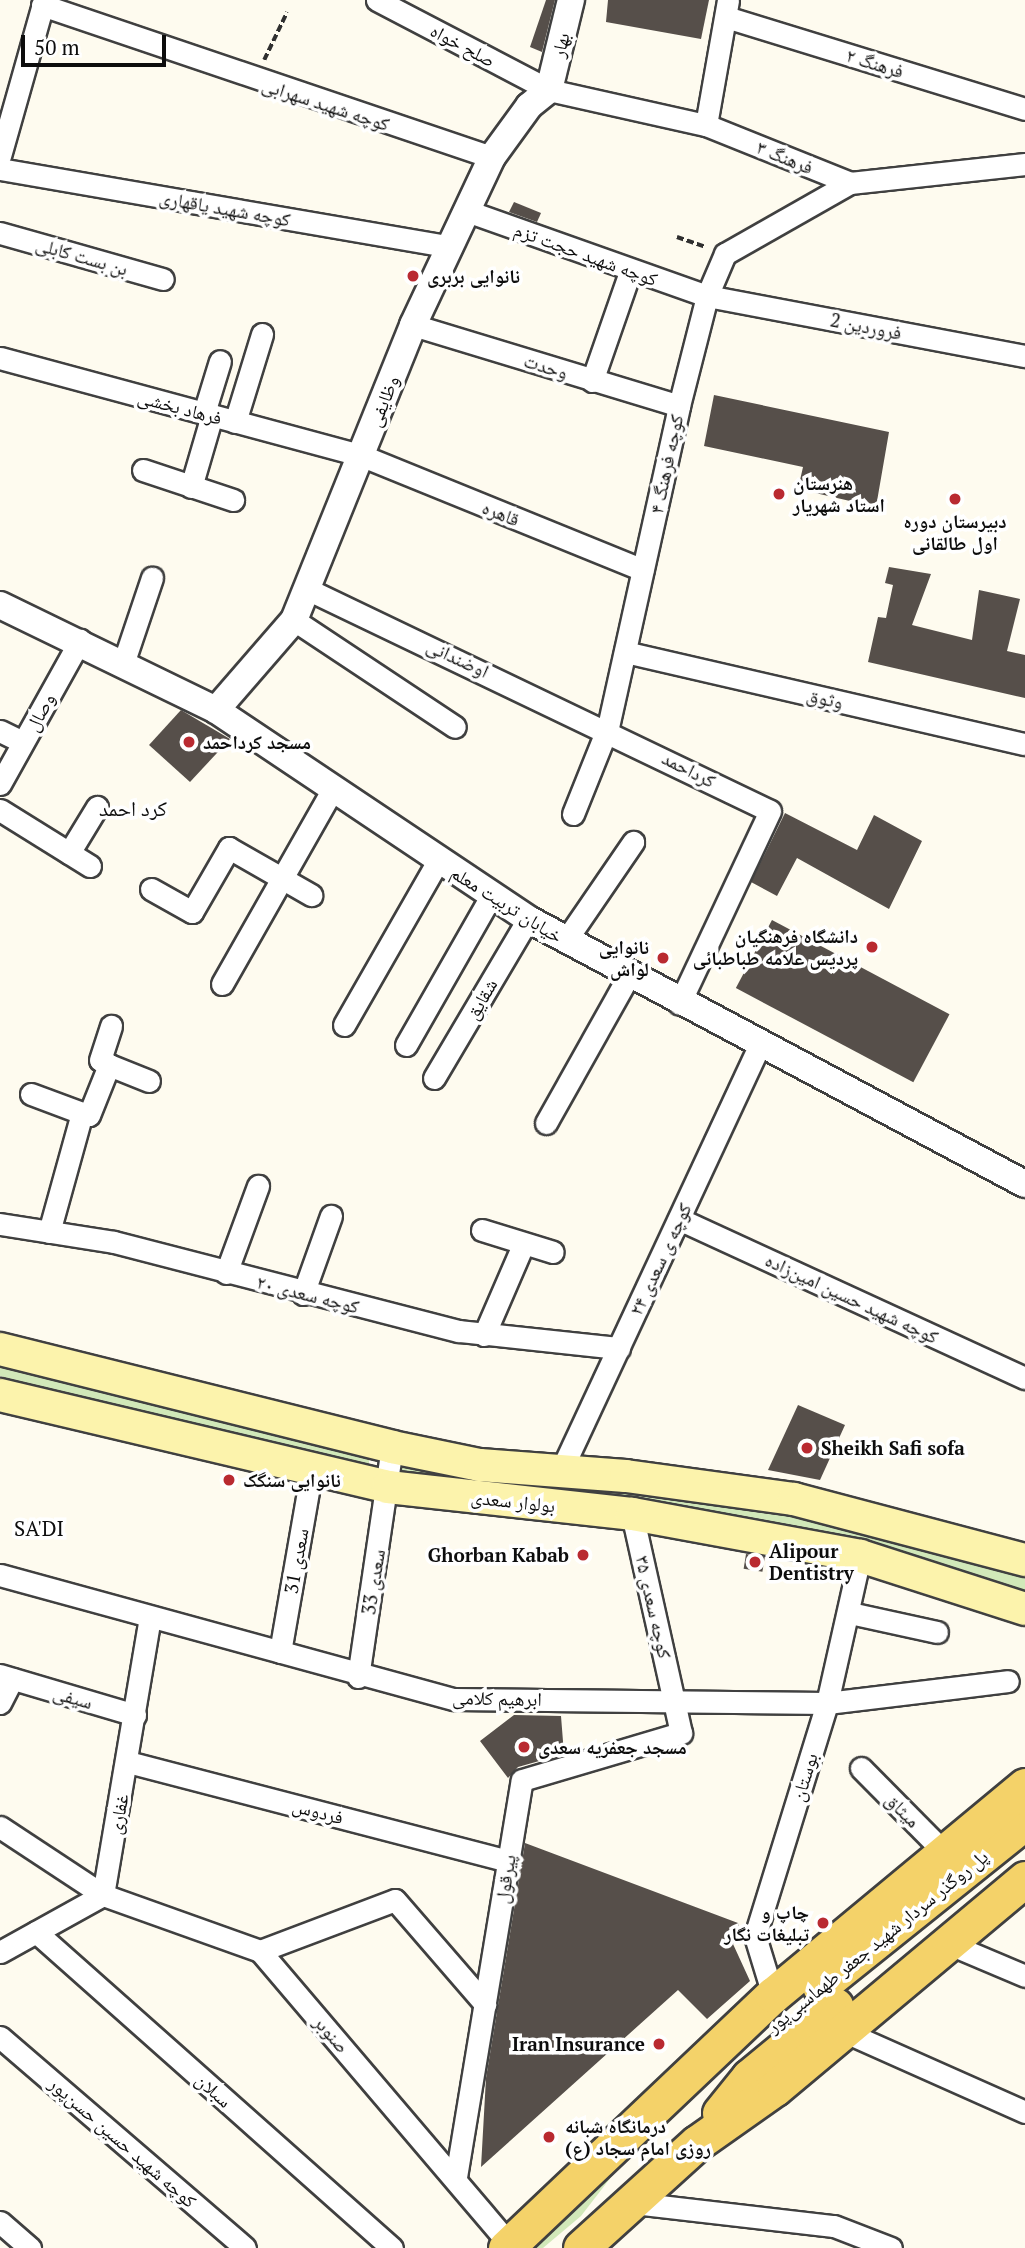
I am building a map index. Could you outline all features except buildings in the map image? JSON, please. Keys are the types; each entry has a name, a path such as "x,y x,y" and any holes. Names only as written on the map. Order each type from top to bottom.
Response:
{"main road":[{"name":"بولوار سعدی","path":"0,1349 392,1447 560,1473 626,1476 856,1510 1025,1560"},
{"name":"بولوار سعدی","path":"0,1395 388,1487 632,1514 860,1556 1025,1609"},
{"path":"508,2246 773,1995 1025,1786"},
{"name":"پل روگذر سردار شهید جعفر طهماسبی‌پور","path":"739,2068 1025,1822"},
{"name":"پل روگذر سردار شهید جعفر طهماسبی‌پور","path":"739,2068 1025,1851"},
{"path":"581,2248 634,2203 697,2143 843,2031 1025,1879"},
{"path":"662,2102 739,2068"},
{"path":"697,2143 739,2068"}],"street":[{"name":"صلح خواه","path":"377,0 549,90"},
{"name":"بهار","path":"549,90 571,0"},
{"name":"کوچه شهید سهرابی","path":"43,2 254,81 492,157"},
{"path":"0,156 43,2"},
{"path":"706,125 727,8"},
{"name":"فرهنگ ۲","path":"727,8 1025,109"},
{"name":"فرهنگ ۳","path":"549,90 706,125 850,183 1025,164"},
{"name":"وظایفی","path":"216,710 294,620 414,325 492,157 529,106 549,90"},
{"name":"کوچه شهید یاقهاری","path":"0,169 451,247"},
{"path":"724,254 850,183"},
{"name":"کوچه شهید حجت تزم","path":"467,211 630,272 707,296"},
{"name":"بن بست کابلی","path":"0,233 163,279"},
{"name":"کوچه فرهنگ ۴","path":"573,814 608,727 679,406 707,296 724,254"},
{"path":"592,380 630,272"},
{"name":"فروردین 2","path":"707,296 1025,356"},
{"name":"وحدت","path":"414,325 679,406"},
{"path":"235,422 262,334"},
{"name":"فرهاد بخشی","path":"0,358 360,455"},
{"path":"191,486 220,361"},
{"name":"قاهره","path":"360,455 643,570"},
{"path":"143,470 233,500"},
{"path":"124,661 152,578"},
{"name":"اوضندانی","path":"307,589 608,727"},
{"name":"خیابان تربیت معلم","path":"0,605 124,661 216,710 528,919 679,1004 1025,1184"},
{"path":"294,620 455,727"},
{"name":"وصال","path":"0,784 79,640"},
{"name":"وثوق","path":"625,652 1025,744"},
{"name":"کرداحمد","path":"608,727 770,811 679,1004"},
{"path":"0,731 23,742"},
{"path":"222,984 332,790"},
{"path":"69,853 97,807"},
{"path":"0,810 90,866"},
{"path":"566,940 633,842"},
{"path":"151,889 192,912 229,848 311,895"},
{"path":"344,1025 438,861"},
{"path":"407,1045 491,896"},
{"name":"شقایق","path":"434,1078 528,919"},
{"path":"546,1123 628,976"},
{"path":"111,1026 100,1060 149,1081"},
{"name":"کوچه ی سعدی ۲۴","path":"560,1473 760,1045"},
{"path":"31,1094 89,1115 108,1065"},
{"path":"49,1233 82,1113"},
{"path":"226,1273 258,1186"},
{"path":"303,1294 331,1216"},
{"name":"کوچه شهید حسین امین‌زاده","path":"679,1219 1025,1378"},
{"name":"کوچه سعدی ۲۰","path":"0,1224 114,1242 303,1294 484,1335 619,1348"},
{"path":"482,1230 523,1245 553,1252"},
{"path":"484,1335 523,1245"},
{"name":"سعدی 33","path":"358,1677 392,1447"},
{"name":"سعدی 31","path":"281,1652 312,1469"},
{"name":"کوچه سعدی ۳۵","path":"632,1514 675,1699"},
{"name":"بوستان","path":"773,1995 755,1936 827,1703 850,1613 860,1556"},
{"name":"ابرهیم کلامی","path":"0,1575 281,1652 358,1677 454,1699 675,1699 827,1703 1008,1681"},
{"path":"850,1613 937,1632"},
{"name":"غفاری","path":"103,1895 128,1762 150,1617"},
{"name":"سیفی","path":"0,1703 6,1677 135,1715"},
{"name":"پیرقول","path":"456,2177 522,1780 681,1733 675,1699"},
{"name":"فردوس","path":"128,1762 508,1861"},
{"name":"میثاق","path":"861,1768 944,1852"},
{"name":"صنوبر","path":"0,1827 103,1895 260,1951 456,2177 508,2246"},
{"path":"0,1952 103,1895"},
{"path":"260,1951 395,1900 485,2004"},
{"name":"سبلان","path":"36,1932 392,2248"},
{"path":"947,1943 1025,1976"},
{"path":"843,2031 1025,2112"},
{"name":"کوچه شهید حسین حسن‌پور","path":"0,2037 245,2248"},
{"path":"634,2203 834,2226 891,2248"},
{"path":"0,2222 30,2248"}],"path":[{"path":"254,81 287,12"},
{"path":"677,237 724,254"}],"green space":[{"path":"0,1362 369,1457 369,1463 352,1465 0,1376"},
{"path":"398,1464 693,1496 825,1521 1025,1575 1025,1591 825,1535 402,1477"},
{"path":"622,2163 581,2216 543,2248 517,2248"}],"place":[{"name":"نانوایی بربری","path":"413,276"},
{"name":"هنرستان استاد شهریار","path":"779,494"},
{"name":"دبیرستان دوره اول طالقانی","path":"955,499"},
{"name":"مسجد کرداحمد","path":"189,742"},
{"name":"دانشگاه فرهنگیان پردیس علامه طباطبائی","path":"872,947"},
{"name":"نانوایی لواش","path":"663,958"},
{"name":"Sheikh Safi sofa","path":"807,1448"},
{"name":"نانوایی سنگک","path":"229,1480"},
{"name":"Ghorban Kabab","path":"583,1555"},
{"name":"Alipour Dentistry","path":"755,1562"},
{"name":"مسجد جعفریه سعدی","path":"524,1747"},
{"name":"چاپ و تبلیغات نگار","path":"823,1923"},
{"name":"Iran Insurance","path":"659,2044"},
{"name":"درمانگاه شبانه روزی امام سجاد (ع)","path":"549,2137"}],"district":[{"name":"کرد احمد","path":"133,808"},
{"name":"SA'DI","path":"39,1528"}]}
